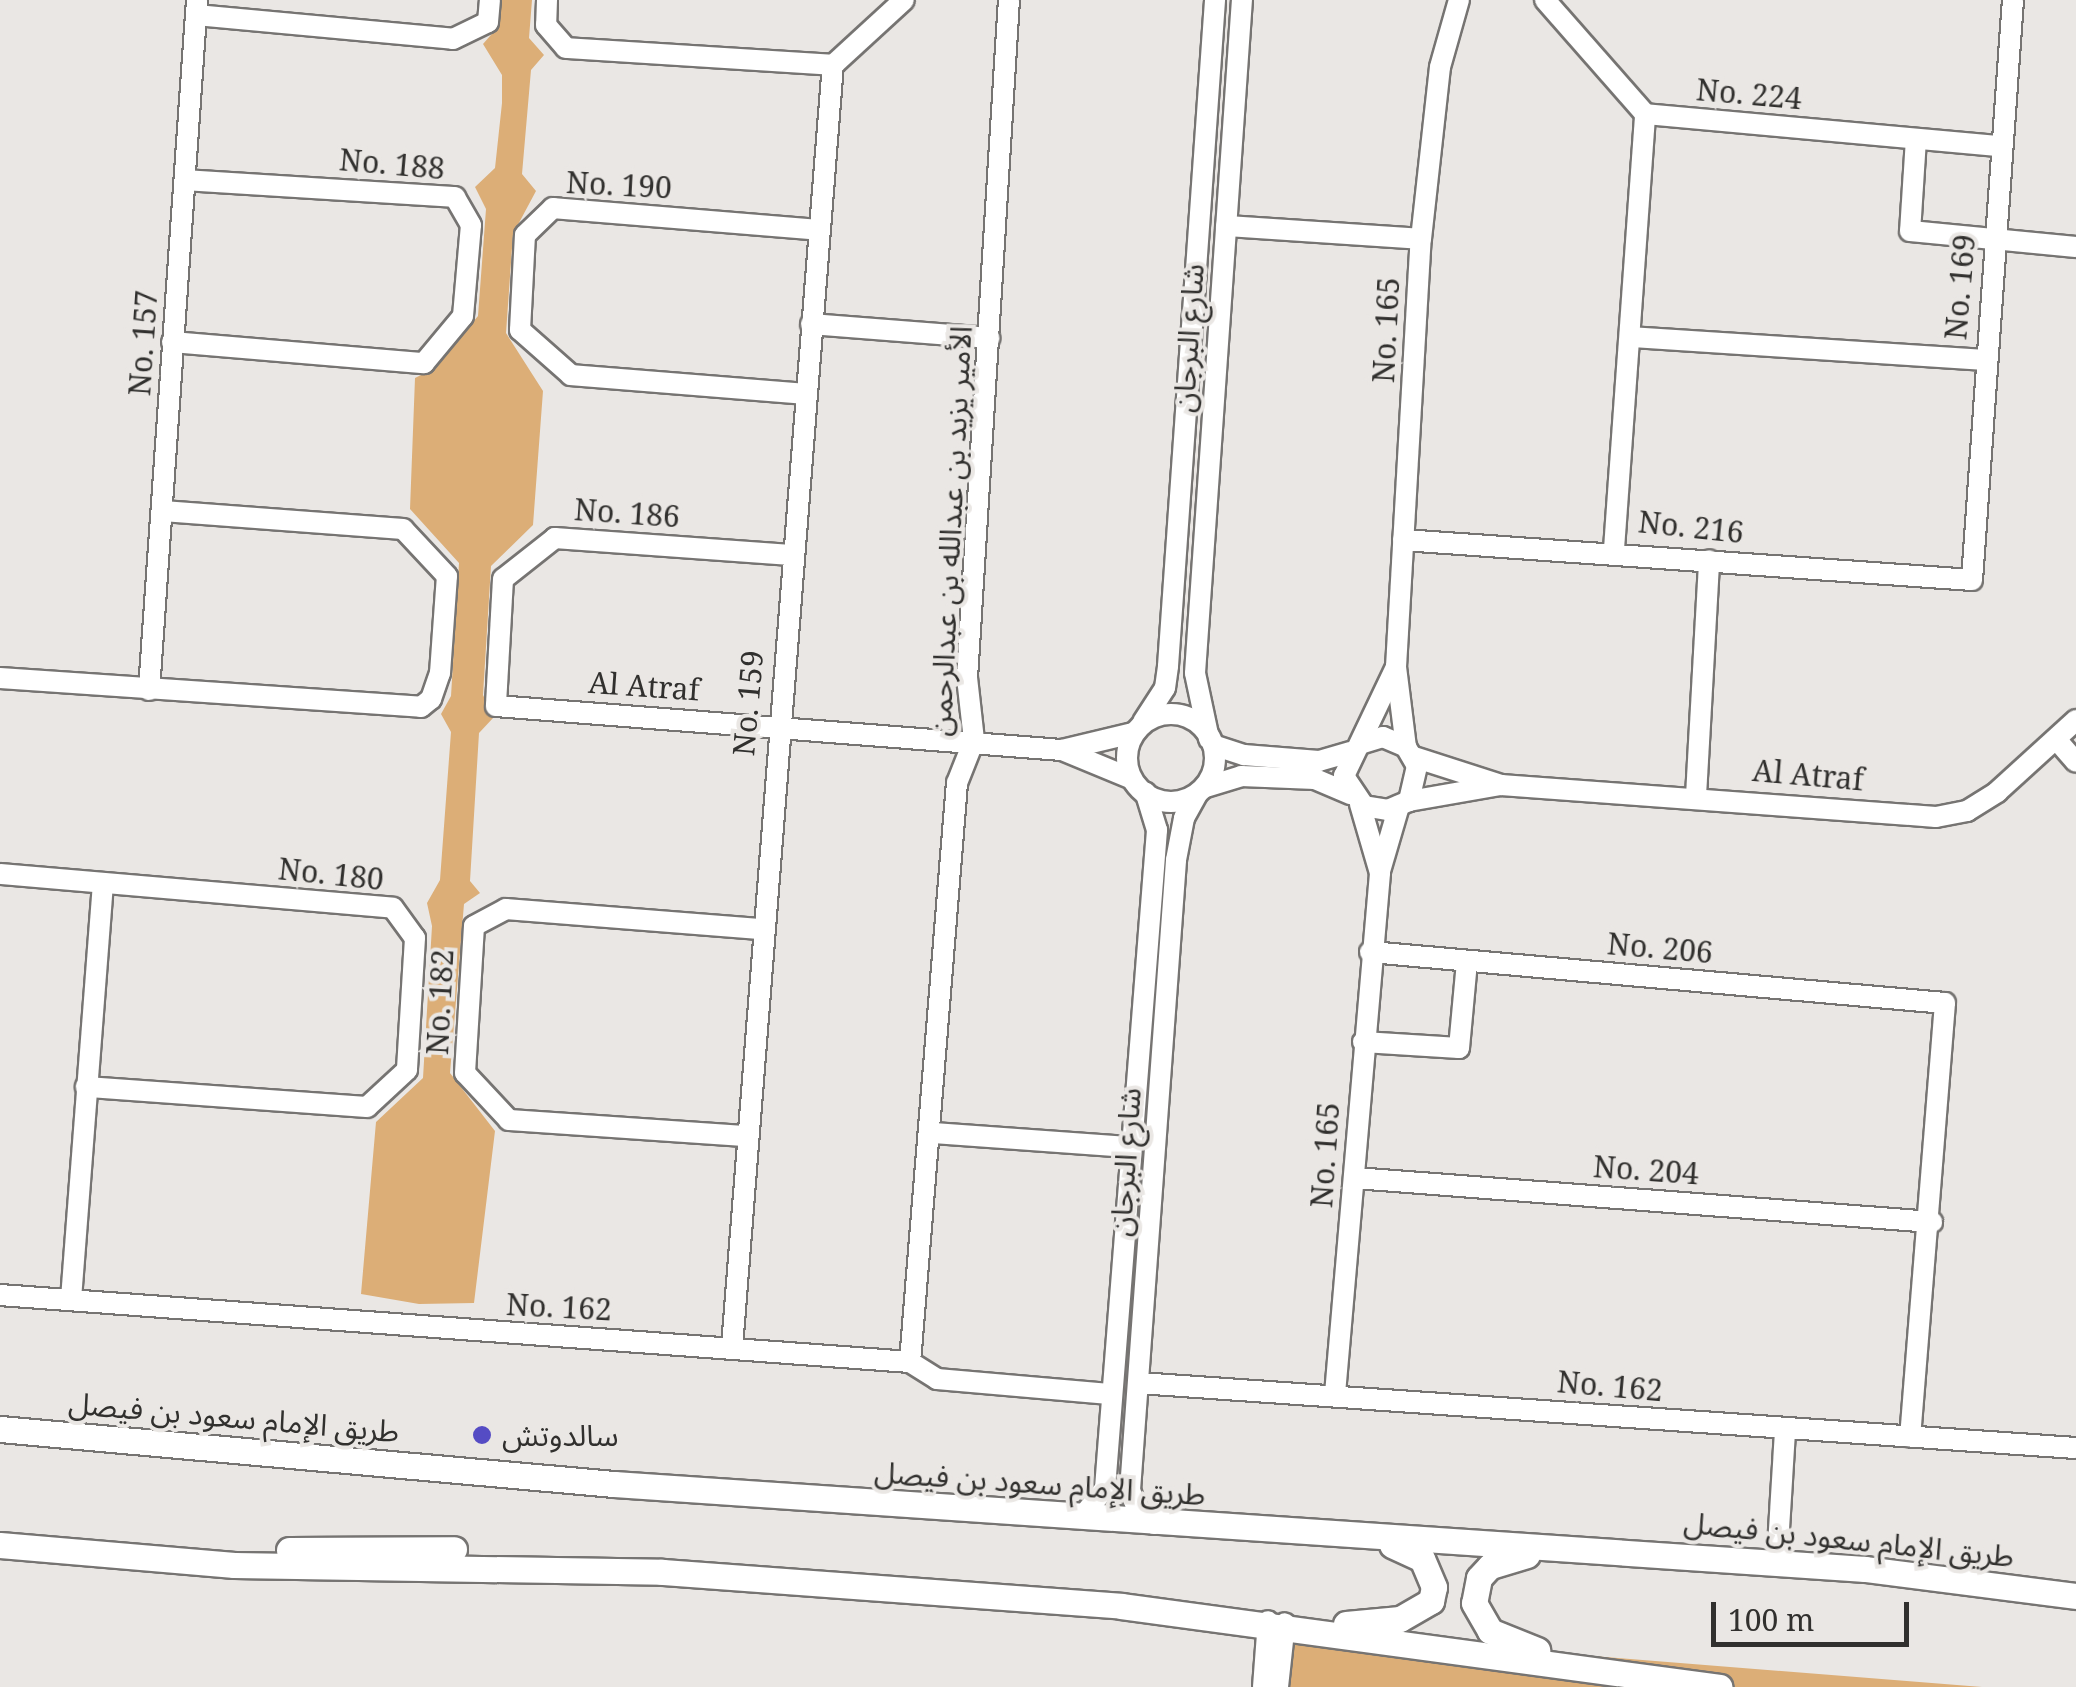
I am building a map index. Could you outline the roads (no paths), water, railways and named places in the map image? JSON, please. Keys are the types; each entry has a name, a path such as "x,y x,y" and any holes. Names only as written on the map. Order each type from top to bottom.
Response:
{"main road":[{"name":"طريق الإمام سعود بن فيصل","path":"0,1429 486,1475 1156,1525 1777,1562 2076,1596"},
{"path":"0,1530 277,1550 464,1549 600,1569 1276,1622 1720,1687"},
{"path":"1321,1629 1400,1619 1431,1601 1434,1587 1422,1559 1373,1538"},
{"path":"0,1545 354,1568 600,1569"},
{"path":"1589,1669 1490,1631 1474,1602 1475,1589 1490,1566 1504,1559 1607,1550"}],"street":[{"path":"197,7 454,39 488,22 490,0"},
{"path":"547,0 546,25 566,48 833,65 904,0"},
{"name":"الأمير يزيد بن عبدالله بن عبدالرحمن","path":"910,1362 933,1133 957,783 974,740 967,678 1009,0"},
{"name":"شارع البرجان","path":"1081,1518 1106,1488 1109,1394 1157,830 1126,764 1138,728 1165,688 1168,666 1215,0"},
{"name":"شارع البرجان","path":"1156,1525 1138,1512 1130,1490 1176,860 1184,818 1217,766 1195,672 1242,0"},
{"name":"No. 165","path":"1396,668 1421,239 1440,67 1460,0"},
{"path":"1546,0 1645,114 1614,549"},
{"name":"No. 169","path":"1972,580 1983,360 2013,0"},
{"name":"No. 157","path":"150,690 197,7"},
{"name":"No. 159","path":"732,1347 776,726 833,65"},
{"name":"No. 224","path":"1645,114 1999,146"},
{"path":"1916,138 1910,230 2076,246"},
{"name":"No. 188","path":"172,342 424,364 463,316 472,225 455,197 186,180"},
{"name":"No. 190","path":"806,394 571,375 520,330 526,235 554,208 818,230"},
{"path":"1226,226 1421,239"},
{"path":"811,324 989,338"},
{"path":"1631,336 1983,360"},
{"path":"0,678 421,707 431,699 440,673 447,576 403,529 162,511"},
{"name":"No. 186","path":"520,707 496,706 503,580 555,538 791,555"},
{"name":"No. 216","path":"1404,540 1614,549 1972,580"},
{"path":"1696,796 1709,560"},
{"path":"1355,799 1344,776 1396,668"},
{"path":"1380,873 1404,804 1418,778 1396,668"},
{"name":"Al Atraf","path":"520,707 974,740 1062,750"},
{"path":"1062,750 1180,715 1211,742 1319,760 1383,737 1410,752"},
{"name":"Al Atraf","path":"1404,804 1501,784 1936,817 1967,811 1998,792 2076,720"},
{"path":"2056,739 2076,762"},
{"path":"1062,750 1172,803 1241,776 1297,778 1376,810 1404,804"},
{"name":"Al Atraf","path":"1410,752 1501,784"},
{"name":"No. 165","path":"1335,1394 1370,952 1380,873 1355,799"},
{"name":"No. 180","path":"0,874 393,908 414,938 407,1070 367,1107 86,1087"},
{"path":"72,1300 103,884"},
{"name":"No. 182","path":"745,1136 509,1120 466,1073 474,926 506,909 762,929"},
{"name":"No. 206","path":"1370,952 1945,1004 1932,1222"},
{"path":"1363,1042 1459,1048 1468,962"},
{"path":"933,1133 1129,1147"},
{"name":"No. 204","path":"1354,1178 1932,1222"},
{"path":"1910,1437 1932,1222"},
{"name":"No. 162","path":"0,1296 910,1362 937,1379 1109,1394"},
{"name":"No. 162","path":"1140,1383 2076,1448"},
{"path":"1777,1562 1786,1430"},
{"path":"1263,1687 1276,1622"},
{"path":"1276,1622 1278,1687"}],"place":[{"name":"سالدوتش","path":"482,1435"}]}
